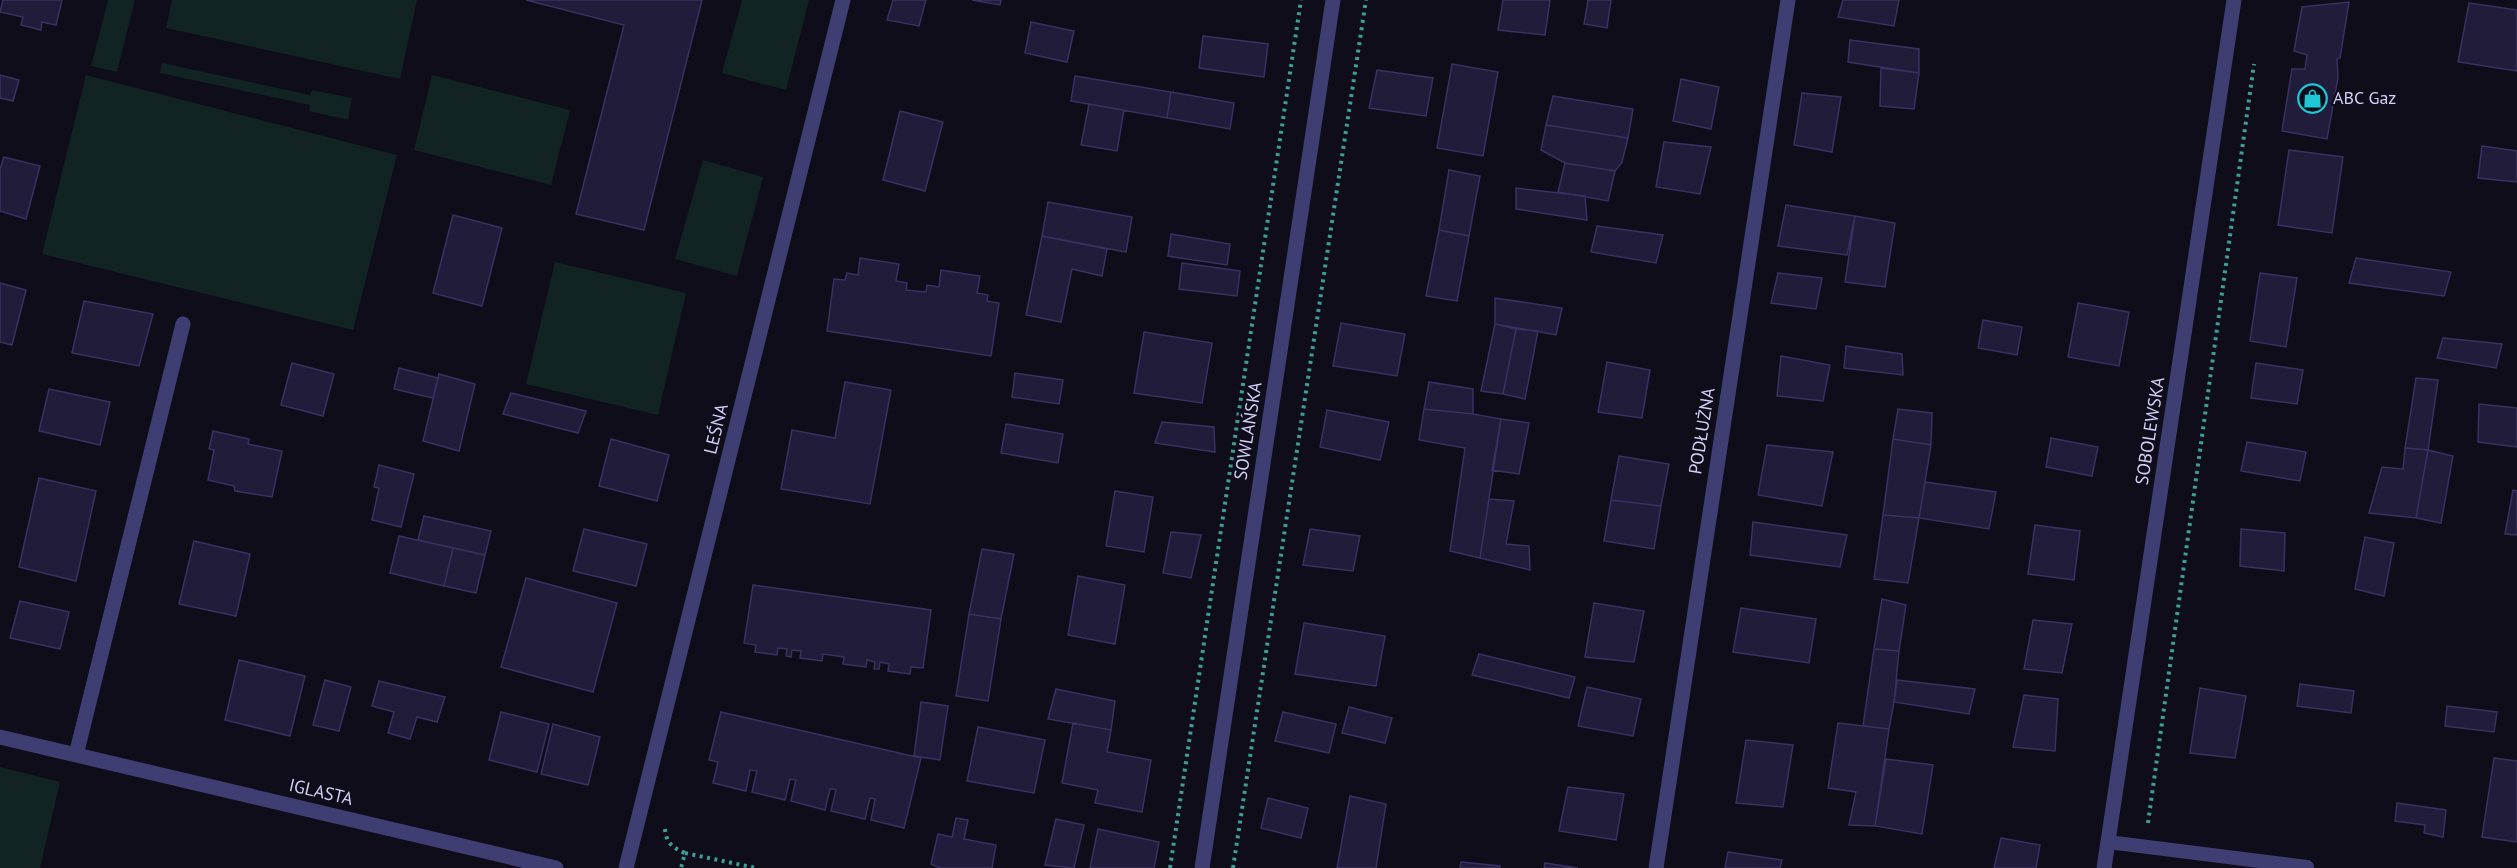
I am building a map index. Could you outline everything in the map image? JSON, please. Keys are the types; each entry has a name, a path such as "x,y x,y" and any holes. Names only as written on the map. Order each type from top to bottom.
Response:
{"street":[{"name":"LEŚNA","path":"630,867 843,0"},
{"name":"SOWLAŃSKA","path":"1202,868 1333,0"},
{"name":"PODŁUŻNA","path":"1656,868 1788,0"},
{"name":"SOBOLEWSKA","path":"2104,868 2234,0"},
{"path":"76,755 183,324"},
{"name":"IGLASTA","path":"0,737 556,868"}],"lane":[{"path":"2108,842 2307,867"}],"path":[{"path":"1170,868 1301,0"},
{"path":"1233,868 1366,0"},
{"path":"2145,847 2255,59"},
{"path":"686,853 756,868"}],"shaded area":[{"path":"108,0 135,0 117,72 91,66"},
{"path":"172,0 417,0 400,79 166,28"},
{"path":"742,0 809,0 786,90 722,73"},
{"path":"162,63 310,95 312,90 352,98 348,120 309,111 310,105 160,73"},
{"path":"86,75 397,155 353,330 42,254"},
{"path":"432,75 570,110 551,185 414,150"},
{"path":"703,160 763,177 737,276 675,259"},
{"path":"555,262 686,293 658,415 526,384"},
{"path":"0,767 60,782 40,868 0,868"}],"building":[{"path":"3,0 62,0 56,25 42,22 41,30 21,25 23,17 0,12"},
{"path":"526,0 702,0 644,230 576,214 624,25"},
{"path":"893,0 926,0 919,26 887,20"},
{"path":"972,0 1001,0 1000,5"},
{"path":"1503,0 1550,0 1545,35 1498,30"},
{"path":"1588,0 1611,0 1607,28 1584,24"},
{"path":"1843,0 1899,0 1894,26 1838,17"},
{"path":"2349,2 2340,58 2337,59 2338,78 2327,139 2282,131 2292,69 2305,69 2307,55 2294,51 2302,7"},
{"path":"2469,3 2517,10 2517,71 2458,62"},
{"path":"1031,22 1074,31 1067,62 1025,53"},
{"path":"1203,36 1268,44 1264,77 1199,68"},
{"path":"1850,40 1919,49 1919,73 1848,62"},
{"path":"1452,64 1498,72 1483,156 1437,148"},
{"path":"1881,68 1919,73 1914,109 1880,106"},
{"path":"1377,70 1433,78 1426,116 1369,108"},
{"path":"0,75 19,80 13,101 0,98"},
{"path":"1075,76 1171,92 1167,118 1071,101"},
{"path":"1681,79 1719,87 1711,129 1673,121"},
{"path":"1171,92 1234,103 1230,129 1167,118"},
{"path":"1802,93 1841,97 1832,152 1794,145"},
{"path":"1553,96 1633,109 1628,138 1546,125"},
{"path":"1089,104 1124,110 1117,151 1081,145"},
{"path":"900,111 943,122 925,191 883,180"},
{"path":"1546,125 1628,138 1622,162 1615,171 1565,163 1541,150"},
{"path":"1664,142 1711,147 1700,194 1656,187"},
{"path":"2482,146 2517,151 2517,182 2478,178"},
{"path":"2289,150 2343,157 2332,233 2278,225"},
{"path":"4,157 40,166 26,219 0,211 0,169"},
{"path":"1565,163 1615,171 1608,201 1558,192"},
{"path":"1449,170 1480,176 1469,236 1439,230"},
{"path":"1516,188 1585,196 1587,220 1516,209"},
{"path":"1048,202 1132,217 1126,252 1042,236"},
{"path":"1786,205 1855,216 1847,255 1778,246"},
{"path":"453,215 502,228 482,306 433,293"},
{"path":"1855,216 1895,223 1885,287 1845,282"},
{"path":"1597,226 1663,235 1656,263 1591,252"},
{"path":"1439,230 1469,236 1457,301 1426,296"},
{"path":"1171,234 1230,244 1227,265 1168,256"},
{"path":"1042,236 1107,249 1102,276 1072,269 1061,322 1026,315"},
{"path":"860,258 899,264 896,281 907,283 906,290 926,292 927,285 939,287 941,270 980,276 977,293 988,295 987,301 999,303 991,356 827,331 834,279 845,280 847,273 858,275"},
{"path":"2356,258 2451,272 2444,296 2349,283"},
{"path":"1182,263 1240,271 1237,296 1179,289"},
{"path":"1778,273 1822,278 1816,309 1771,303"},
{"path":"2260,273 2297,278 2286,347 2250,341"},
{"path":"0,283 26,290 12,345 0,342"},
{"path":"1495,298 1562,308 1556,335 1495,324"},
{"path":"84,301 153,314 139,366 72,353"},
{"path":"2078,303 2129,312 2119,366 2068,357"},
{"path":"1983,320 2022,327 2017,355 1978,348"},
{"path":"1341,323 1405,334 1397,376 1333,366"},
{"path":"1495,324 1516,329 1503,394 1481,391"},
{"path":"1516,329 1538,331 1525,399 1503,394"},
{"path":"1144,332 1212,343 1202,403 1134,393"},
{"path":"2443,338 2502,344 2496,368 2437,358"},
{"path":"1846,346 1902,354 1903,375 1844,368"},
{"path":"1781,356 1830,365 1823,401 1777,396"},
{"path":"1607,362 1650,370 1642,418 1598,412"},
{"path":"292,363 334,374 323,416 281,405"},
{"path":"2256,363 2303,370 2297,404 2251,398"},
{"path":"399,368 438,378 433,398 394,389"},
{"path":"1015,373 1063,380 1059,404 1012,397"},
{"path":"439,374 475,384 459,451 423,441"},
{"path":"2416,378 2438,380 2428,450 2405,448"},
{"path":"845,382 891,390 870,504 781,489 792,430 835,438"},
{"path":"1429,382 1473,389 1473,414 1424,409"},
{"path":"49,389 110,402 100,445 39,431"},
{"path":"511,393 586,411 578,433 503,414"},
{"path":"2479,404 2517,408 2517,447 2478,442"},
{"path":"1424,409 1501,419 1480,558 1450,551 1465,448 1419,440"},
{"path":"1898,409 1932,413 1931,445 1893,439"},
{"path":"1327,410 1389,422 1380,460 1320,447"},
{"path":"1501,419 1529,423 1519,474 1492,470"},
{"path":"1162,422 1214,427 1215,452 1155,443"},
{"path":"1006,424 1063,434 1058,463 1001,453"},
{"path":"213,431 249,439 248,444 282,451 272,497 235,491 234,486 208,480 214,450 209,449"},
{"path":"2051,438 2098,447 2092,476 2046,467"},
{"path":"611,439 669,455 657,501 599,486"},
{"path":"1893,439 1931,445 1919,518 1883,515"},
{"path":"2247,442 2306,452 2300,481 2241,471"},
{"path":"1767,445 1833,452 1822,506 1758,495"},
{"path":"2405,448 2428,450 2416,518 2369,513 2382,467 2403,469"},
{"path":"2428,450 2453,456 2441,523 2416,518"},
{"path":"1619,456 1669,464 1661,506 1611,500"},
{"path":"379,465 414,474 401,527 372,520 379,488 374,487"},
{"path":"39,478 96,491 76,581 19,567"},
{"path":"1925,482 1996,492 1989,529 1919,518"},
{"path":"2513,490 2517,491 2517,535 2505,534"},
{"path":"1115,491 1153,497 1144,552 1106,546"},
{"path":"1489,499 1514,501 1506,544 1529,546 1530,570 1480,558"},
{"path":"1611,500 1661,506 1654,549 1604,541"},
{"path":"1883,515 1919,518 1908,583 1874,579"},
{"path":"424,516 491,531 485,555 418,540"},
{"path":"1753,522 1847,535 1840,567 1750,555"},
{"path":"2035,525 2080,531 2074,580 2028,574"},
{"path":"584,529 647,544 636,586 573,571"},
{"path":"1310,529 1360,536 1353,571 1303,565"},
{"path":"2241,529 2285,533 2284,571 2240,566"},
{"path":"1171,532 1201,535 1191,578 1163,573"},
{"path":"399,536 453,548 444,586 390,573"},
{"path":"2365,537 2394,543 2384,596 2355,589"},
{"path":"194,541 250,554 236,616 179,604"},
{"path":"453,548 485,555 476,593 444,586"},
{"path":"982,549 1014,554 1001,619 969,614"},
{"path":"1078,576 1125,585 1115,644 1068,635"},
{"path":"526,578 617,603 593,692 501,667"},
{"path":"753,585 931,610 923,668 911,667 910,674 888,671 889,664 880,662 879,669 874,669 875,662 867,660 866,667 843,664 844,657 823,654 822,661 800,658 801,651 792,650 791,657 786,656 787,649 778,648 777,655 755,652 756,645 744,643"},
{"path":"1882,599 1906,605 1899,651 1874,649"},
{"path":"20,601 69,612 60,649 10,638"},
{"path":"1594,603 1644,611 1634,662 1585,657"},
{"path":"1741,608 1816,619 1809,663 1733,652"},
{"path":"969,614 1001,619 988,701 956,696"},
{"path":"2033,620 2072,624 2062,673 2024,669"},
{"path":"1304,623 1385,636 1376,686 1295,674"},
{"path":"1874,649 1899,651 1889,729 1863,726"},
{"path":"1479,654 1575,677 1569,698 1472,675"},
{"path":"239,660 305,676 290,736 225,720"},
{"path":"325,680 351,687 339,731 313,725"},
{"path":"1897,680 1975,689 1969,714 1894,702"},
{"path":"379,681 445,697 437,722 417,717 410,739 388,733 394,712 372,706"},
{"path":"2300,684 2354,691 2351,713 2297,706"},
{"path":"1587,687 1641,699 1633,736 1578,726"},
{"path":"2200,688 2246,696 2235,758 2190,753"},
{"path":"1056,689 1115,701 1111,730 1048,719"},
{"path":"2024,695 2058,699 2055,751 2013,747"},
{"path":"921,702 948,706 940,760 914,756"},
{"path":"2447,706 2497,712 2494,732 2445,726"},
{"path":"1349,707 1392,718 1385,743 1342,733"},
{"path":"501,712 549,724 537,772 489,760"},
{"path":"721,712 921,758 904,828 871,820 875,799 870,798 865,819 831,811 836,790 832,789 830,789 825,810 791,801 796,780 790,779 785,800 752,792 757,771 750,770 746,791 713,783 718,762 709,760"},
{"path":"1283,712 1336,724 1329,753 1275,741"},
{"path":"1073,723 1111,730 1107,752 1151,760 1142,812 1095,803 1098,790 1062,783"},
{"path":"1838,723 1889,729 1875,826 1849,825 1856,792 1828,788"},
{"path":"553,724 600,737 588,785 541,774"},
{"path":"978,727 1045,740 1034,793 967,781"},
{"path":"1746,740 1793,745 1783,807 1736,803"},
{"path":"2494,758 2517,761 2517,842 2482,837"},
{"path":"1886,759 1933,765 1922,834 1875,826"},
{"path":"1568,787 1624,794 1616,840 1559,831"},
{"path":"1350,796 1386,804 1376,868 1337,868"},
{"path":"1268,798 1308,808 1301,838 1261,828"},
{"path":"2397,803 2446,810 2443,837 2424,833 2425,825 2395,821"},
{"path":"956,818 968,820 964,839 996,845 992,868 940,868 931,864 938,834 952,837"},
{"path":"1056,819 1084,825 1074,868 1045,865"},
{"path":"1098,829 1159,842 1154,868 1090,868"},
{"path":"2001,838 2040,845 2036,868 1994,868"},
{"path":"1728,852 1782,860 1780,868 1725,868"},
{"path":"1461,862 1500,866 1500,868 1460,868"},
{"path":"1545,863 1578,868 1544,868"}],"place":[{"name":"ABC Gaz","path":"2312,98"}]}
